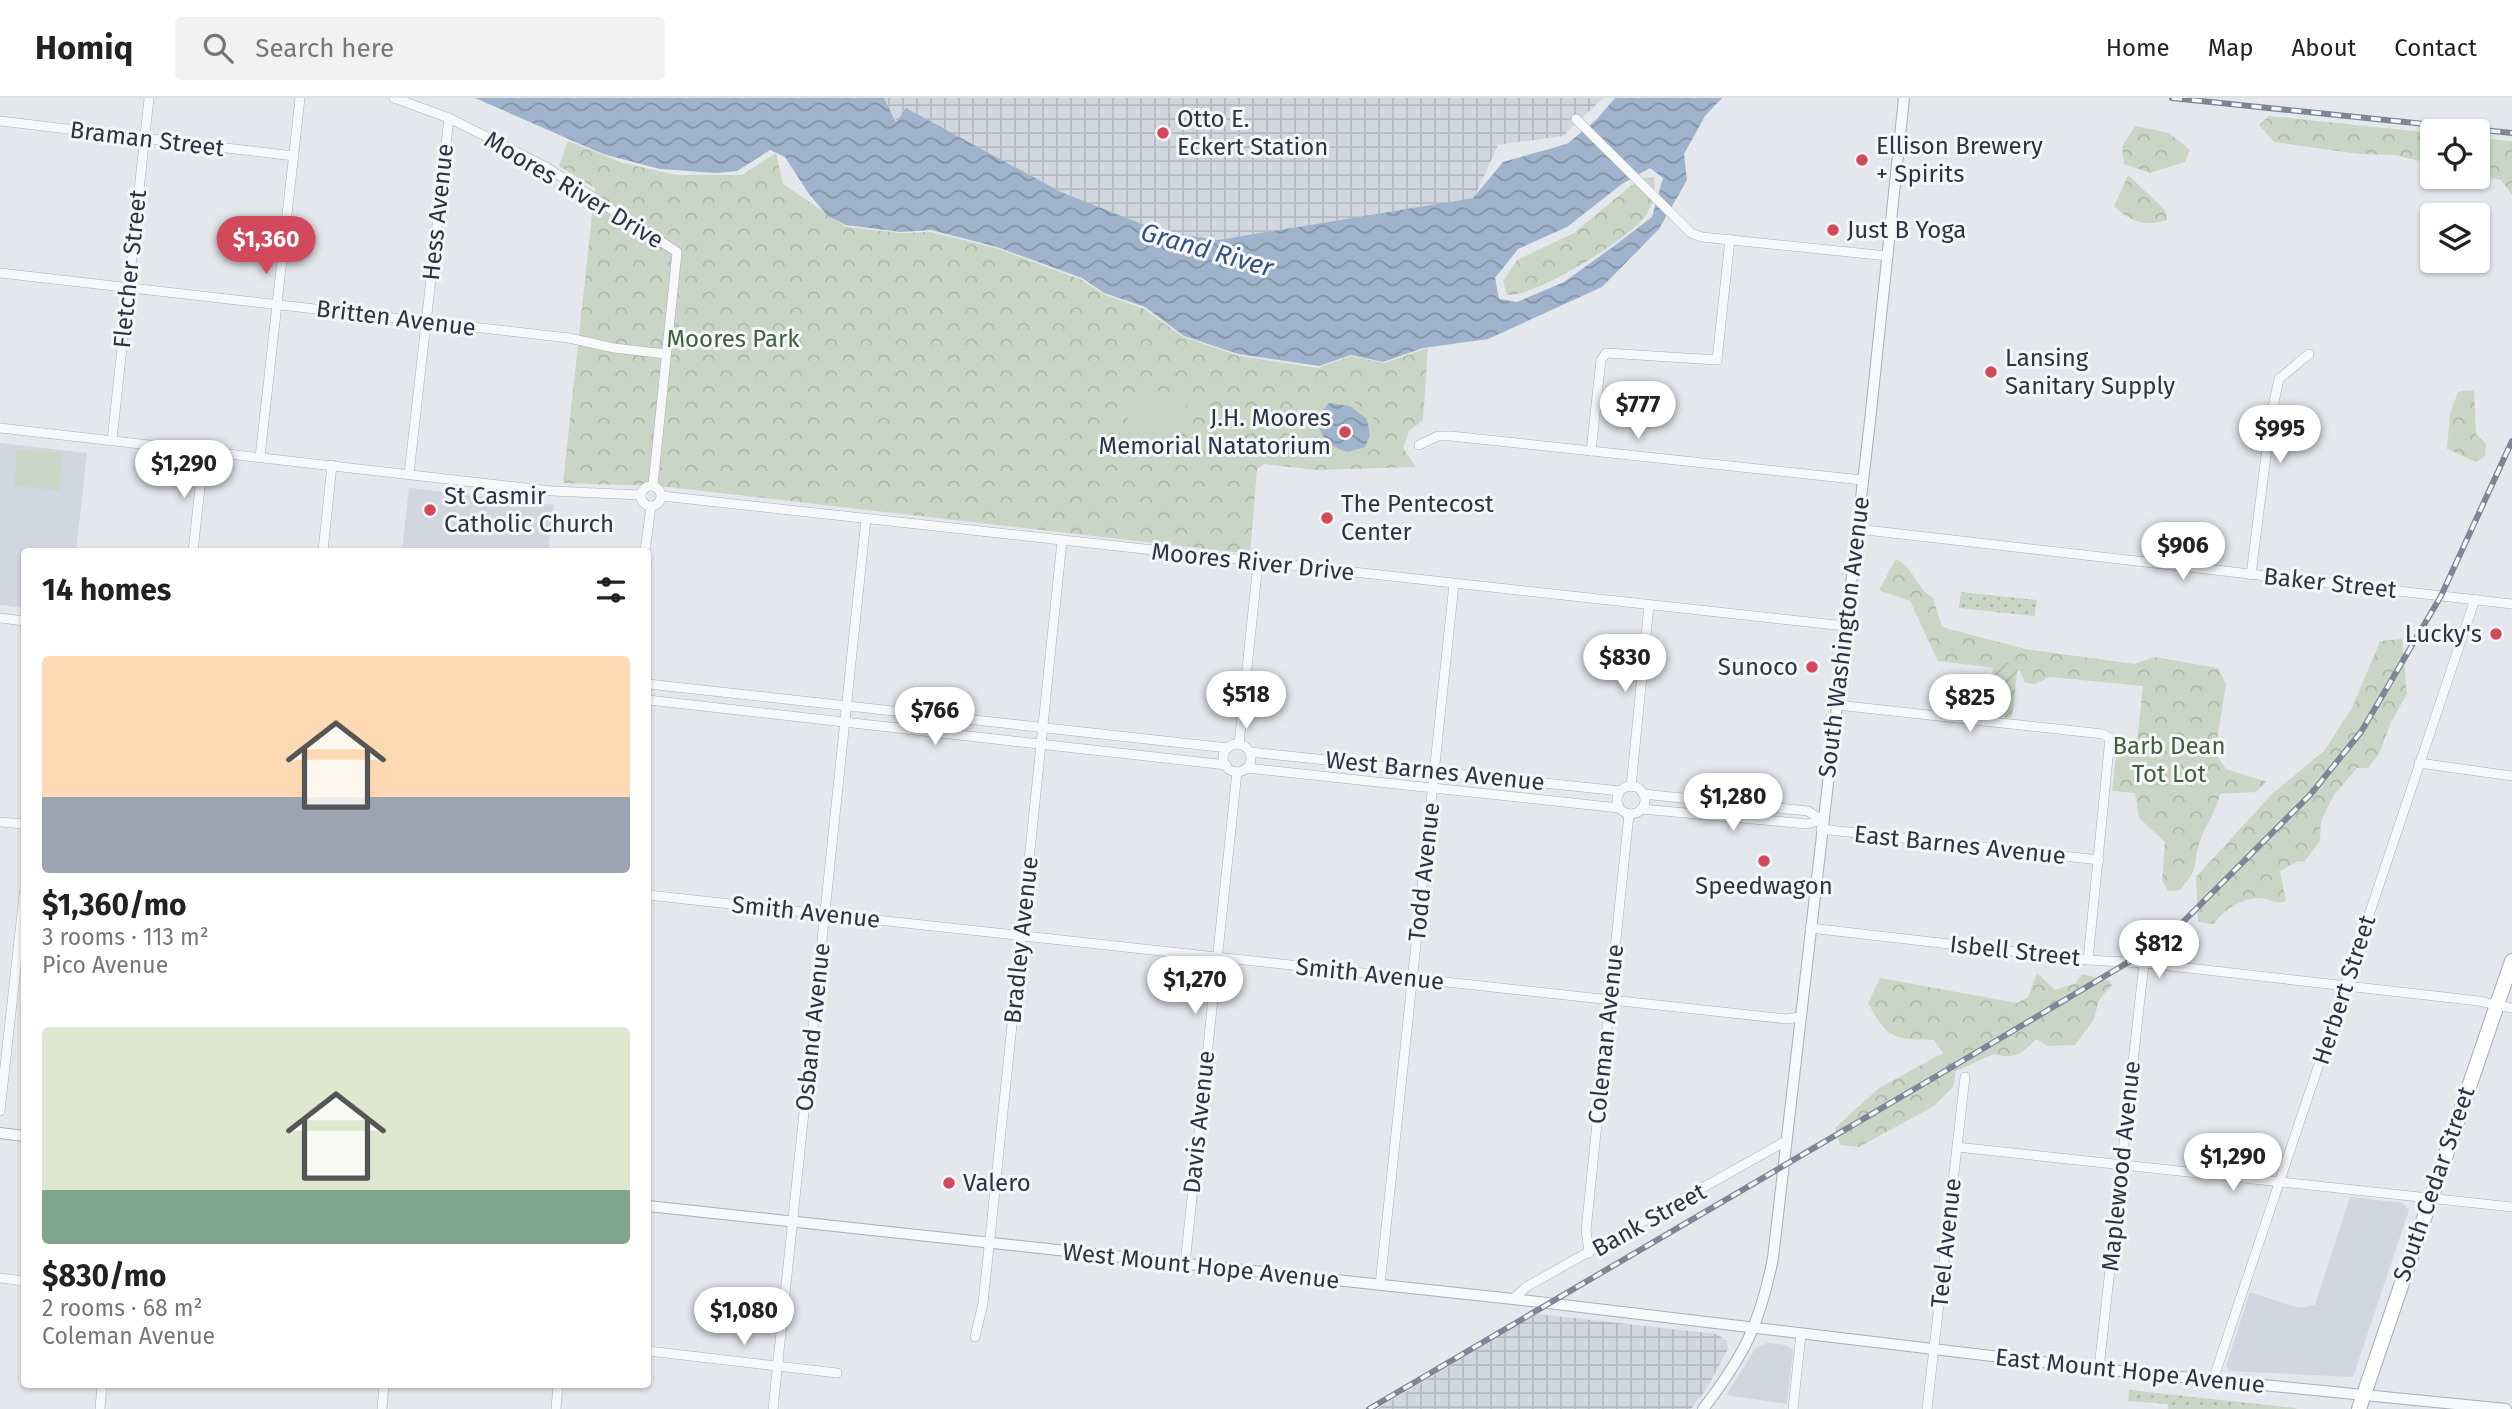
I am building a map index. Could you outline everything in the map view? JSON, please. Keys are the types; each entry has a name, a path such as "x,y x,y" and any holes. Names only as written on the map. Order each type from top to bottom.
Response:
{"main road":[{"name":"South Cedar Street","path":"2361,1402 2428,1199 2512,961"}],"street":[{"name":"Fletcher Street","path":"112,440 149,98"},
{"path":"260,457 300,98"},
{"name":"Moores River Drive","path":"394,98 449,118 546,167 677,252 666,354"},
{"name":"South Washington Avenue","path":"1703,1409 1738,1361 1755,1328 1773,1258 1821,824 1863,480 1904,98"},
{"name":"Hess Avenue","path":"409,474 449,118"},
{"path":"1576,119 1684,227 1702,237 1888,256"},
{"name":"Braman Street","path":"0,121 294,156"},
{"path":"1591,451 1601,360 1606,353 1717,360 1730,239"},
{"name":"Britten Avenue","path":"0,273 426,322 666,354"},
{"path":"653,485 666,354"},
{"path":"2251,575 2271,416 2279,379 2309,354"},
{"path":"0,428 552,491 641,495"},
{"path":"1419,444 1438,436 1451,436 1863,480"},
{"path":"193,548 204,451"},
{"path":"323,548 332,466"},
{"path":"653,485 660,490 662,496 657,504 651,506 645,503 641,495 646,486 653,485"},
{"name":"Moores River Drive","path":"662,496 1845,626"},
{"path":"645,548 651,506"},
{"name":"Osband Avenue","path":"774,1409 866,519"},
{"name":"Baker Street","path":"1857,529 2512,604"},
{"name":"Bradley Avenue","path":"975,1337 980,1321 989,1242 1062,541"},
{"path":"1239,744 1258,563"},
{"name":"Todd Avenue","path":"1380,1285 1454,584"},
{"name":"Herbert Street","path":"2213,1380 2475,599"},
{"path":"1631,786 1649,605"},
{"path":"0,618 21,621"},
{"path":"651,684 1228,748 1239,744"},
{"path":"651,700 1226,765 1237,772 1247,768 1251,760 1250,751 1239,744"},
{"path":"1837,705 2103,734 2110,738 2088,960"},
{"path":"1226,765 1224,758 1228,748"},
{"name":"West Barnes Avenue","path":"1250,751 1620,791"},
{"path":"2419,763 2512,776"},
{"name":"West Barnes Avenue","path":"1247,768 1619,808"},
{"name":"Davis Avenue","path":"1185,1264 1237,772"},
{"path":"1631,786 1620,791 1617,799 1619,808 1629,814 1642,809 1821,824"},
{"path":"1631,786 1643,794 1808,811 1821,824"},
{"path":"1642,809 1643,794"},
{"name":"Coleman Avenue","path":"1588,1254 1586,1230 1629,814"},
{"path":"0,822 21,824"},
{"name":"East Barnes Avenue","path":"1821,824 2099,860"},
{"name":"Smith Avenue","path":"651,895 1786,1019 1800,1017"},
{"path":"0,1111 21,922"},
{"name":"Isbell Street","path":"1810,928 2088,960 2144,963 2512,1008"},
{"name":"Maplewood Avenue","path":"2099,1368 2144,963"},
{"name":"Teel Avenue","path":"1927,1409 1965,1077"},
{"path":"0,1133 21,1136"},
{"name":"Bank Street","path":"1513,1300 1526,1287 1786,1141"},
{"path":"1957,1147 2512,1207"},
{"name":"West Mount Hope Avenue","path":"651,1206 1755,1328"},
{"path":"0,1278 21,1281"},
{"name":"East Mount Hope Avenue","path":"1755,1328 2213,1380 2361,1402 2506,1409"},
{"path":"1793,1409 1801,1334"},
{"path":"651,1351 837,1373"},
{"path":"100,1409 102,1388"},
{"path":"382,1409 384,1388"},
{"path":"555,1409 558,1388"}],"shaded area":[{"path":"884,98 1603,98 1563,136 1498,145 1474,198 1218,240 1160,231 1061,192 906,108 897,122"},
{"path":"0,443 87,453 76,548 21,548 21,608 0,605"},
{"path":"409,488 554,505 548,548 402,548"},
{"path":"2350,1197 2403,1203 2409,1210 2353,1377 2229,1371 2226,1366 2250,1292 2299,1308 2315,1305"},
{"path":"1537,1314 1717,1334 1727,1341 1728,1349 1707,1388 1691,1409 1377,1409"},
{"path":"1767,1343 1786,1345 1793,1350 1787,1404 1726,1395 1756,1348"}],"green space":[{"path":"2269,116 2420,132 2420,161 2395,155 2359,154 2274,142 2259,125"},
{"path":"2135,126 2169,133 2190,150 2185,162 2150,173 2124,164 2122,147"},
{"path":"2490,139 2512,141 2512,195 2501,180 2490,178"},
{"name":"Moores Park","path":"568,141 623,163 676,175 742,175 776,153 783,184 846,227 900,233 931,232 996,248 1082,280 1103,294 1144,309 1183,337 1239,356 1318,368 1351,356 1384,363 1428,348 1423,420 1409,431 1403,448 1416,467 1316,470 1264,464 1257,469 1250,554 659,486 563,483 595,188 559,166"},
{"path":"2128,175 2165,210 2167,220 2138,222 2114,206"},
{"path":"1654,177 1652,204 1634,228 1600,253 1557,278 1520,293 1507,295 1503,281 1517,260 1574,233 1628,188 1643,178"},
{"path":"1138,385 1188,400 1172,452 1122,437"},
{"path":"2474,390 2476,434 2486,444 2485,456 2476,462 2447,449 2450,414 2458,392"},
{"name":"J.H. Moores Memorial Natatorium","path":"1327,396 1349,400 1362,407 1378,424 1372,450 1348,458 1337,456 1320,442 1314,432 1312,407"},
{"path":"17,450 62,453 59,490 14,486"},
{"name":"Barb Dean Tot Lot","path":"1896,559 1907,567 1933,598 1942,627 2025,649 2135,664 2154,657 2218,668 2226,684 2215,753 2226,769 2267,782 2255,792 2220,794 2200,841 2194,870 2180,890 2168,891 2162,880 2165,842 2139,818 2135,793 2112,791 2118,740 2137,742 2143,686 2050,677 2035,684 2025,683 2020,671 1938,661 1910,601 1879,590"},
{"path":"1961,592 2037,600 2035,616 1959,608"},
{"path":"2402,639 2407,694 2391,722 2379,754 2368,768 2357,768 2334,795 2321,821 2320,841 2304,862 2298,861 2280,871 2286,901 2262,898 2246,900 2222,914 2214,924 2198,922 2196,877 2272,794 2325,750 2353,706 2380,641"},
{"path":"1994,661 2018,664 2012,718 1988,715"},
{"path":"2037,973 2055,990 2076,983 2082,974 2110,981 2112,985 2099,1000 2094,1019 2075,1045 2048,1046 2036,1039 2013,1056 1994,1054 1956,1071 1953,1087 1934,1106 1859,1147 1840,1145 1835,1128 1879,1088 1943,1053 1934,1040 1901,1038 1887,1031 1881,1024 1868,1003 1880,978 2017,1003 2028,997"},
{"path":"2129,1390 2297,1409 2168,1409 2168,1404 2128,1401"}],"water":[{"name":"Grand River","path":"475,98 884,98 896,122 906,108 1061,192 1160,231 1218,240 1473,198 1503,162 1567,144 1596,120 1615,98 1722,98 1705,116 1684,154 1687,180 1659,229 1602,287 1488,339 1423,348 1383,362 1351,355 1319,366 1238,354 1184,336 1145,307 1104,293 1082,278 997,247 931,230 901,232 846,225 828,216 809,194 785,157 770,150 737,171 717,173 660,169 603,154","holes":["1650,168 1663,178 1652,217 1614,246 1564,282 1517,302 1499,299 1495,278 1518,249 1567,227 1622,184"]},
{"path":"1329,403 1350,406 1367,419 1370,435 1365,447 1348,452 1326,440 1320,429 1318,416"}],"railway":[{"path":"2172,98 2512,133"},
{"path":"1369,1409 2127,963 2177,928 2310,795 2361,732 2441,596 2512,441"}],"place":[{"name":"Otto E. Eckert Station","path":"1163,133"},
{"name":"Ellison Brewery + Spirits","path":"1862,160"},
{"name":"Just B Yoga","path":"1833,230"},
{"name":"Lansing Sanitary Supply","path":"1991,372"},
{"name":"J.H. Moores Memorial Natatorium","path":"1345,432"},
{"name":"St Casmir Catholic Church","path":"430,510"},
{"name":"The Pentecost Center","path":"1327,518"},
{"name":"Lucky's","path":"2496,634"},
{"name":"Sunoco","path":"1812,667"},
{"name":"Speedwagon","path":"1764,861"},
{"name":"Valero","path":"949,1183"}]}
